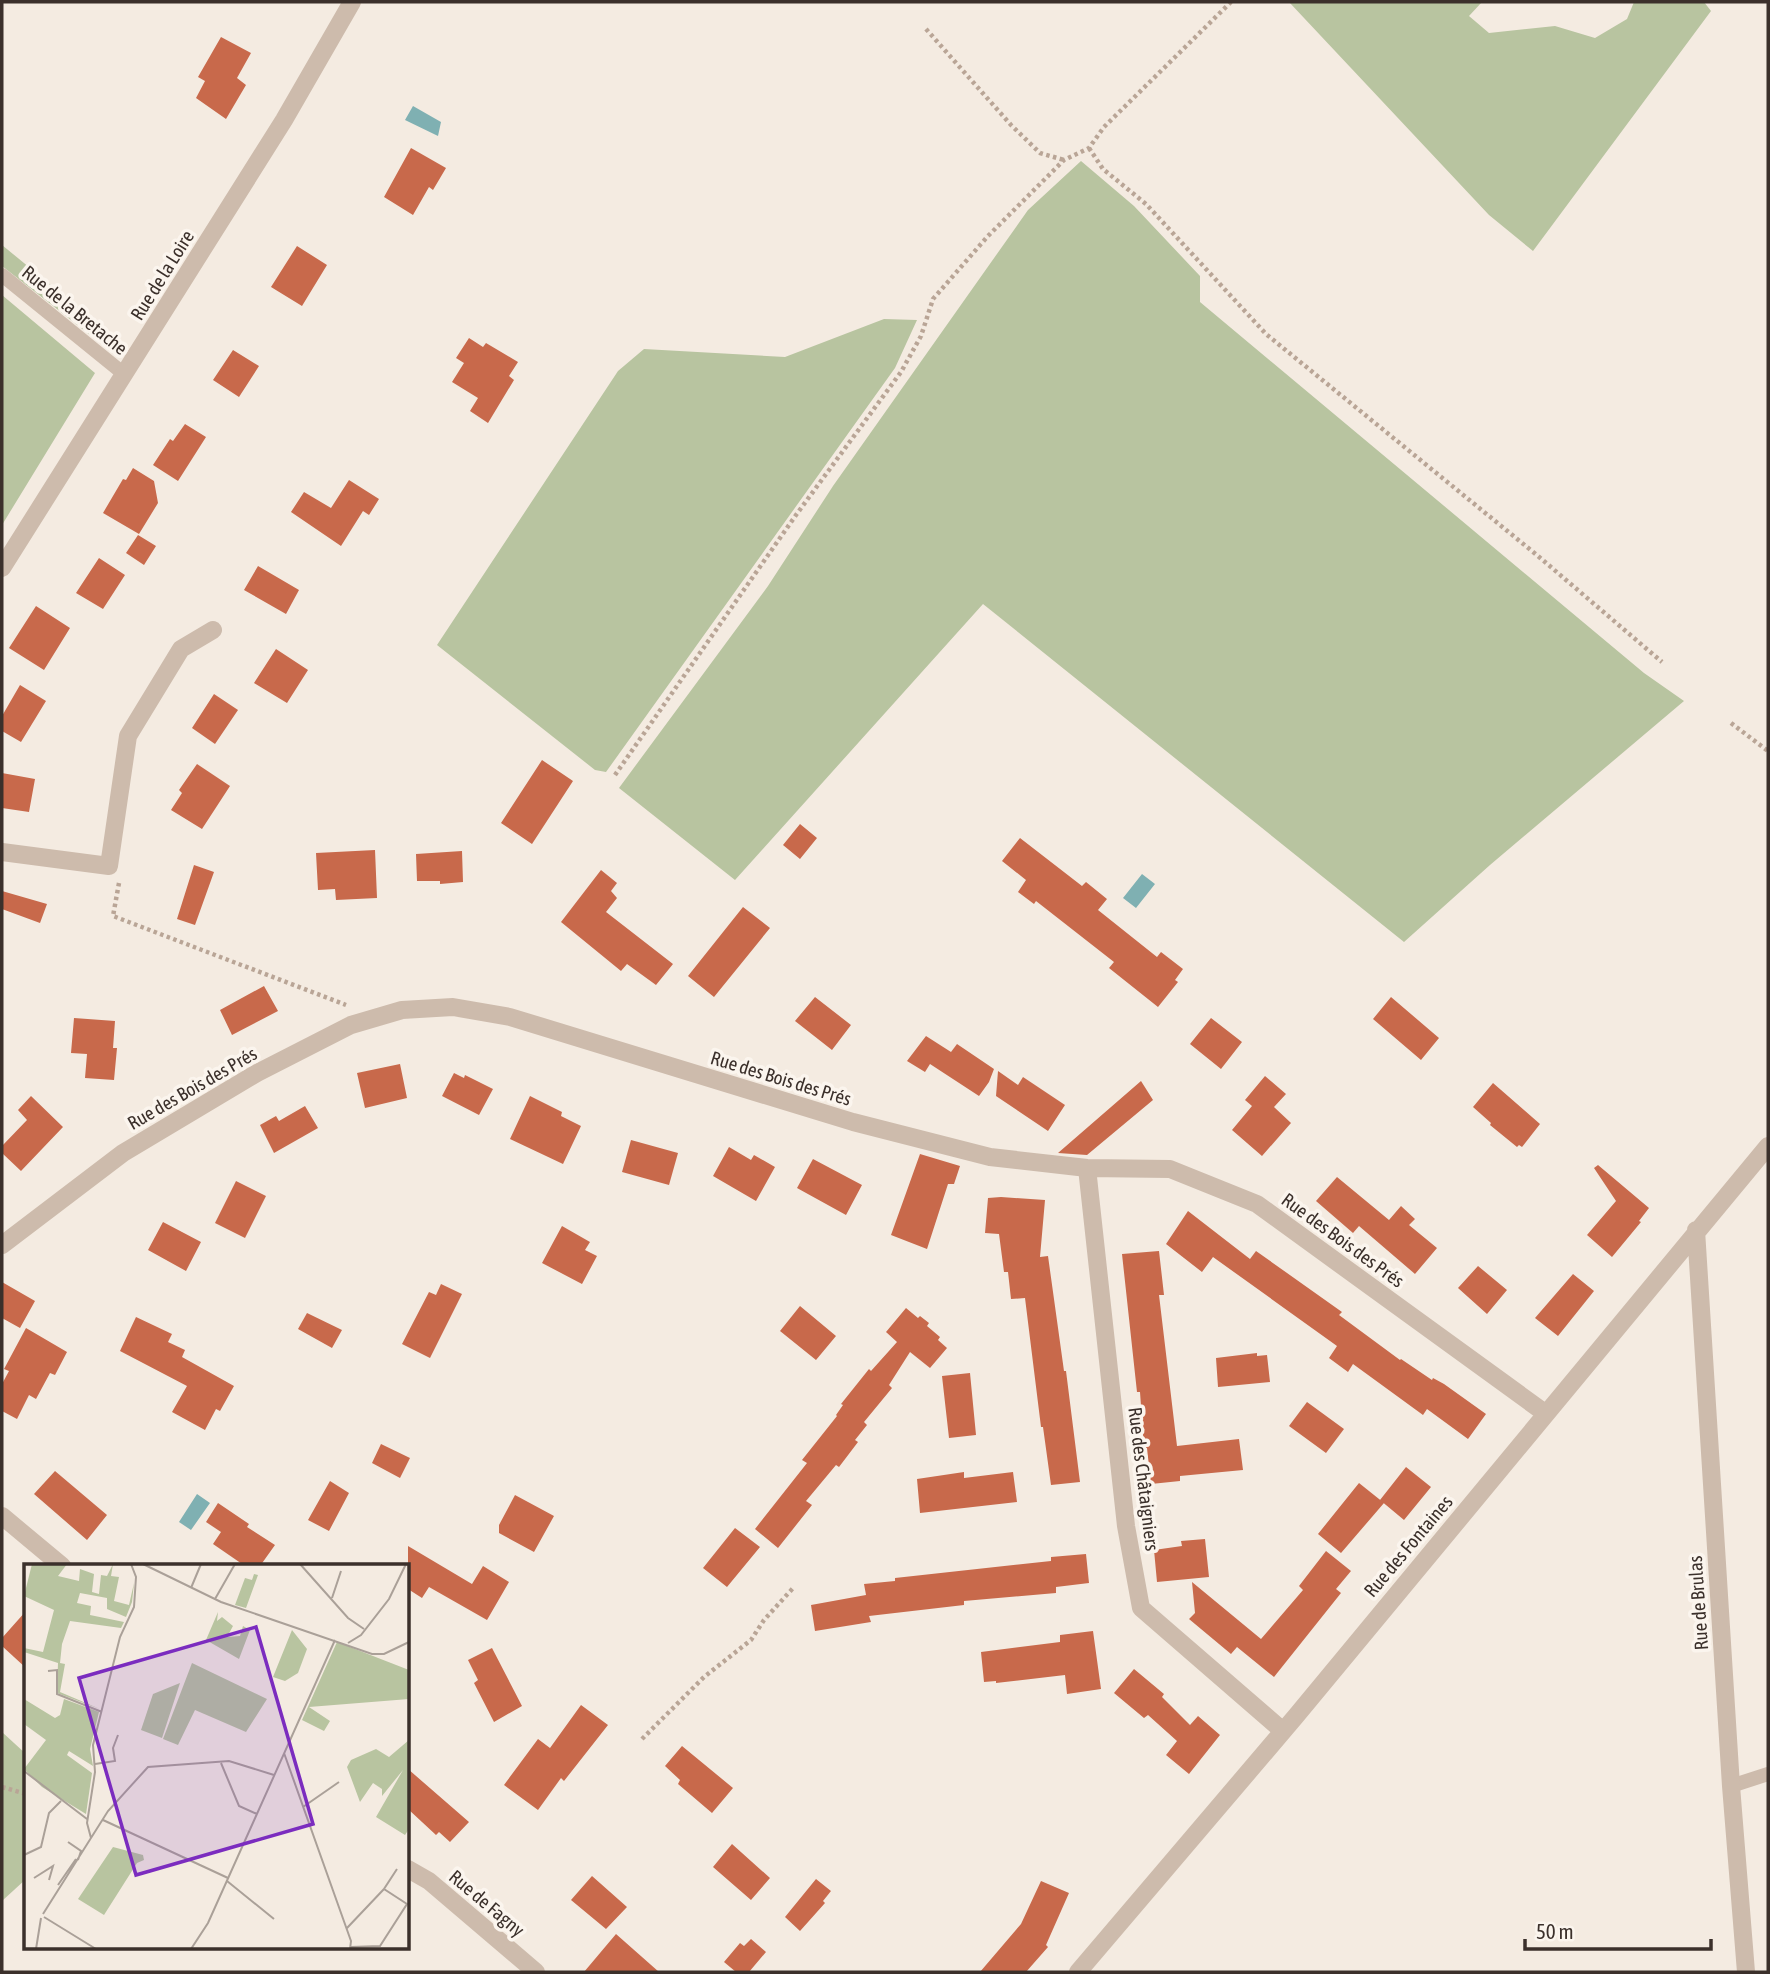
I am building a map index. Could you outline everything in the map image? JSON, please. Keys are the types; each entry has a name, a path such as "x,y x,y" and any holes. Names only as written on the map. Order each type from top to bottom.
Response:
{"street":[{"name":"Rue de la Loire","path":"2,568 284,120 352,2"},
{"path":"2,852 109,866 128,736 180,649 213,630"},
{"name":"Rue des Bois des Prés","path":"2,1245 123,1153 257,1073 351,1025 402,1010 453,1007 510,1017 853,1122 990,1157 1087,1168 1170,1169 1257,1204 1545,1413"},
{"name":"Rue des Fontaines","path":"1078,1972 1283,1731 1768,1146"},
{"name":"Rue des Châtaigniers","path":"1087,1168 1126,1526 1141,1608 1283,1731"},
{"name":"Rue de Brulas","path":"1696,1230 1731,1786 1746,1972"},
{"path":"2,1516 60,1564"},
{"name":"Rue de Fagny","path":"410,1870 429,1881 536,1972"}],"lane":[{"name":"Rue de la Bretache","path":"2,275 124,374"},
{"path":"1731,1786 1768,1774"}],"path":[{"path":"615,775 796,515 901,372 921,336 933,299 988,236 1064,160 1089,148 1104,127 1231,2"},
{"path":"926,29 1011,125 1040,153 1064,160"},
{"path":"1089,148 1104,169 1146,204 1266,334 1538,556 1662,662"},
{"path":"1731,723 1768,751"},
{"path":"109,866 120,878 113,916 375,1018"},
{"path":"642,1739 704,1677 751,1640 764,1620 794,1587"},
{"path":"2,1787 24,1793"}],"green space":[{"path":"1289,2 1482,2 1469,16 1489,33 1555,26 1595,38 1627,19 1634,2 1704,2 1711,11 1533,251 1489,215"},
{"path":"1081,161 1134,206 1200,276 1200,302 1644,673 1684,701 1490,865 1404,942 983,604 735,880 619,788 768,586 833,486 1028,210"},
{"path":"2,245 113,336 116,345 94,338 2,266"},
{"path":"2,295 95,373 2,525"},
{"path":"884,319 917,320 895,368 606,772 595,770 437,645 618,371 644,349 785,357"},
{"path":"2,1732 24,1752 24,1881 2,1901"}],"water":[{"path":"413,106 441,122 438,136 405,120"},
{"path":"1142,874 1155,884 1136,908 1123,898"},
{"path":"197,1494 210,1503 191,1530 179,1522"}],"building":[{"path":"221,37 251,53 237,78 246,85 226,119 196,98 205,81 198,77"},
{"path":"411,148 446,168 433,190 429,187 413,215 384,197"},
{"path":"297,246 327,265 302,306 271,287"},
{"path":"469,338 483,347 486,343 518,362 509,376 514,380 488,423 470,411 478,398 452,382 464,363 456,358"},
{"path":"233,350 259,366 239,397 213,380"},
{"path":"185,424 206,437 178,481 153,465 170,439 173,441"},
{"path":"133,468 154,481 158,503 139,534 103,513 123,479 126,480"},
{"path":"349,480 379,499 369,515 363,511 341,546 291,512 304,492 331,508"},
{"path":"138,535 156,546 144,565 126,553"},
{"path":"99,558 125,575 103,609 76,593"},
{"path":"258,566 299,590 286,614 244,590"},
{"path":"36,606 70,628 44,670 9,648"},
{"path":"276,649 308,670 287,703 254,683"},
{"path":"20,685 46,701 21,742 2,731 2,716"},
{"path":"214,694 238,710 215,744 192,728"},
{"path":"542,760 573,781 532,844 501,823"},
{"path":"197,764 230,786 202,829 171,810 182,793 179,790"},
{"path":"2,773 35,779 29,812 2,808"},
{"path":"800,824 817,838 800,859 783,845"},
{"path":"1020,838 1082,886 1086,882 1107,899 1098,910 1157,957 1161,952 1183,969 1175,980 1178,982 1158,1007 1109,968 1114,962 1036,901 1034,904 1018,892 1026,880 1002,861"},
{"path":"375,850 377,898 336,900 335,889 318,890 316,853"},
{"path":"462,851 463,882 440,884 440,881 417,881 416,854"},
{"path":"194,865 214,872 195,925 177,919"},
{"path":"601,870 617,883 611,891 617,898 606,912 673,964 656,985 627,964 621,971 561,922"},
{"path":"2,891 47,904 40,923 2,909"},
{"path":"743,907 770,928 714,997 688,976"},
{"path":"264,986 278,1011 232,1035 220,1010"},
{"path":"815,997 851,1025 832,1050 795,1021"},
{"path":"1391,997 1439,1038 1421,1060 1373,1019"},
{"path":"74,1018 115,1021 113,1048 117,1048 114,1080 85,1078 87,1054 71,1053"},
{"path":"1211,1018 1242,1042 1221,1069 1190,1044"},
{"path":"926,1036 951,1052 957,1044 994,1069 979,1096 930,1064 925,1072 907,1061"},
{"path":"400,1064 407,1098 365,1108 357,1073"},
{"path":"998,1071 1018,1085 1023,1077 1065,1105 1048,1131 996,1096"},
{"path":"454,1073 464,1078 465,1075 493,1089 479,1115 442,1096"},
{"path":"1265,1076 1286,1094 1274,1107 1291,1123 1262,1156 1232,1130 1252,1106 1245,1100"},
{"path":"1141,1081 1153,1100 1087,1155 1058,1153"},
{"path":"1493,1083 1540,1124 1522,1147 1517,1147 1490,1125 1491,1123 1473,1107"},
{"path":"31,1096 63,1127 21,1171 2,1153 2,1146 27,1120 18,1110"},
{"path":"530,1096 562,1112 561,1116 581,1126 563,1164 510,1139"},
{"path":"305,1106 318,1128 274,1153 260,1125 276,1116 279,1121"},
{"path":"631,1140 678,1153 669,1185 622,1172"},
{"path":"729,1147 751,1160 754,1155 775,1167 756,1201 713,1176"},
{"path":"920,1154 960,1166 954,1184 948,1184 927,1249 891,1235"},
{"path":"813,1159 862,1185 846,1215 797,1188"},
{"path":"1598,1165 1649,1208 1612,1257 1587,1235 1616,1201 1594,1168"},
{"path":"1337,1177 1389,1220 1401,1206 1415,1219 1409,1225 1437,1248 1415,1274 1359,1226 1353,1233 1316,1201"},
{"path":"236,1181 266,1196 245,1238 215,1223"},
{"path":"988,1198 1045,1200 1040,1257 1048,1256 1080,1482 1051,1485 1025,1298 1011,1299 999,1234 985,1233"},
{"path":"1188,1211 1250,1259 1256,1251 1342,1312 1339,1315 1400,1360 1432,1380 1433,1378 1444,1384 1486,1414 1468,1439 1427,1409 1423,1415 1353,1364 1348,1372 1329,1358 1337,1346 1213,1257 1202,1272 1166,1244"},
{"path":"163,1222 201,1242 186,1271 148,1250"},
{"path":"562,1226 590,1242 585,1250 597,1256 582,1284 542,1263"},
{"path":"1159,1251 1164,1295 1159,1295 1177,1446 1239,1439 1243,1470 1180,1476 1180,1481 1151,1484 1147,1448 1144,1448 1140,1392 1137,1392 1122,1254"},
{"path":"1478,1266 1507,1290 1487,1314 1458,1288"},
{"path":"1573,1274 1594,1291 1558,1336 1535,1318"},
{"path":"2,1282 35,1301 20,1328 2,1318"},
{"path":"441,1284 462,1294 430,1358 402,1344 429,1292 436,1295"},
{"path":"800,1306 836,1336 816,1360 780,1331"},
{"path":"906,1308 929,1323 927,1326 940,1337 938,1340 947,1348 930,1368 910,1352 889,1385 892,1388 864,1422 867,1425 855,1440 858,1442 839,1467 836,1465 806,1501 812,1505 778,1548 755,1529 807,1463 802,1460 837,1416 843,1405 841,1404 869,1369 871,1371 897,1342 886,1332"},
{"path":"307,1313 342,1330 332,1348 298,1329"},
{"path":"136,1317 172,1334 168,1342 185,1350 182,1357 234,1386 220,1411 216,1409 205,1430 172,1412 187,1386 120,1351"},
{"path":"26,1328 67,1352 55,1375 50,1373 36,1399 29,1395 17,1419 2,1411 2,1384 9,1371 4,1369"},
{"path":"1257,1353 1257,1356 1267,1355 1270,1382 1218,1387 1216,1358"},
{"path":"970,1373 976,1435 949,1438 942,1376"},
{"path":"1307,1402 1344,1429 1326,1453 1289,1426"},
{"path":"381,1444 410,1458 400,1478 372,1463"},
{"path":"1406,1467 1431,1487 1404,1520 1380,1500"},
{"path":"55,1471 107,1515 87,1540 34,1494"},
{"path":"964,1472 964,1478 1013,1472 1017,1502 920,1513 917,1479"},
{"path":"330,1481 349,1493 329,1531 308,1520"},
{"path":"1359,1483 1384,1503 1341,1553 1318,1534"},
{"path":"515,1495 554,1516 534,1552 499,1533 499,1525"},
{"path":"218,1503 249,1524 247,1527 275,1545 261,1564 242,1564 213,1544 221,1532 206,1522"},
{"path":"735,1528 760,1547 727,1587 703,1568"},
{"path":"1205,1539 1209,1577 1157,1582 1154,1550 1182,1546 1181,1541"},
{"path":"408,1546 472,1584 483,1566 509,1582 487,1620 429,1587 422,1598 410,1590"},
{"path":"1326,1551 1351,1571 1336,1589 1341,1593 1274,1677 1237,1647 1231,1654 1189,1619 1195,1613 1192,1582 1261,1639 1303,1590 1299,1586"},
{"path":"1086,1554 1089,1583 1056,1587 1056,1593 964,1601 964,1605 869,1616 871,1622 815,1631 811,1605 866,1595 864,1584 895,1581 895,1578 1051,1561 1051,1557"},
{"path":"24,1613 24,1666 2,1646 2,1638"},
{"path":"1093,1631 1101,1689 1067,1694 1065,1675 984,1682 981,1652 1060,1642 1060,1635"},
{"path":"492,1648 522,1706 494,1722 474,1683 478,1680 468,1660"},
{"path":"1134,1669 1164,1694 1162,1697 1190,1725 1198,1716 1220,1735 1189,1774 1166,1755 1177,1741 1148,1715 1144,1718 1114,1693"},
{"path":"581,1705 608,1725 564,1781 561,1778 538,1810 504,1785 538,1739 550,1748"},
{"path":"682,1746 733,1788 712,1813 678,1784 680,1780 665,1766"},
{"path":"410,1771 469,1822 450,1842 439,1832 436,1835 410,1811"},
{"path":"732,1844 770,1878 751,1900 713,1867"},
{"path":"592,1876 627,1907 606,1929 571,1900"},
{"path":"816,1879 831,1891 823,1901 825,1903 800,1931 785,1917"},
{"path":"1041,1881 1069,1893 1046,1945 1048,1947 1026,1972 980,1972 1021,1924"},
{"path":"616,1934 659,1972 584,1972"},
{"path":"751,1939 766,1952 749,1972 736,1972 724,1962 740,1943 744,1946"}]}
